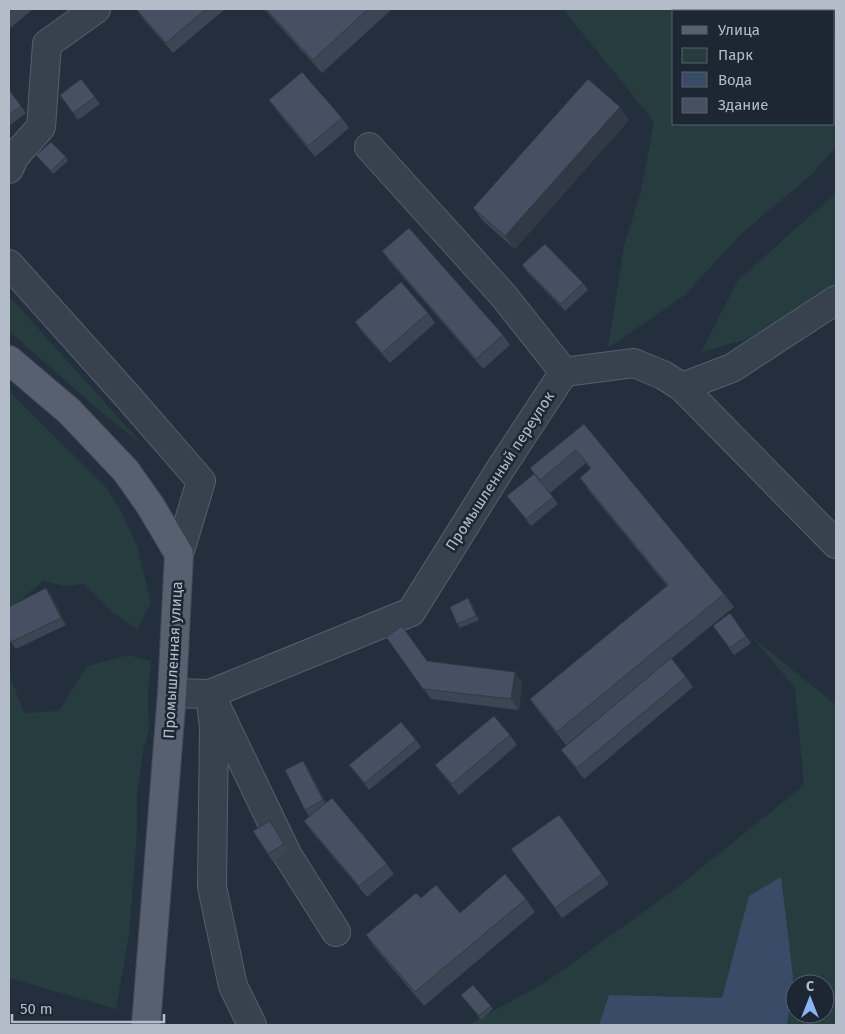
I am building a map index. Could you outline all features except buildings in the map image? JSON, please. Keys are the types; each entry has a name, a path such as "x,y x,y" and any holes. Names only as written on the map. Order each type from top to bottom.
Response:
{"main road":[{"path":"9,360 69,411 126,471 150,505 179,554"},
{"name":"Промышленная улица","path":"146,1025 172,693 179,554"}],"street":[{"path":"9,170 15,156 41,127 47,44 96,9"},
{"path":"369,147 503,296 564,372 634,363 664,375 682,387 836,544"},
{"path":"9,264 201,482 179,554"},
{"path":"682,387 732,368 836,300"},
{"name":"Промышленный переулок","path":"172,693 210,694 411,612 499,471 564,372"},
{"path":"210,694 288,856 336,932"},
{"path":"210,694 214,728 212,887 233,986 252,1025"}],"green space":[{"path":"563,9 816,10 672,10 672,125 835,125 835,32 836,34 836,147 810,176 741,234 685,295 608,348 624,246 641,191 654,122"},
{"path":"836,193 836,286 751,338 701,352 738,280"},
{"path":"9,296 143,445 100,411 9,331"},
{"path":"9,391 106,487 120,509 137,546 151,603 137,629 112,612 83,584 63,586 43,581 9,610"},
{"path":"751,636 836,705 836,1025 468,1025 546,982 674,890 804,785 795,688"},
{"path":"129,655 151,661 148,696 149,730 143,751 137,795 137,831 129,935 116,1009 9,978 9,673 24,713 59,711 87,666"}],"water":[{"path":"781,877 793,974 785,974 785,1024 787,1025 599,1025 609,995 722,998 749,896"}]}
